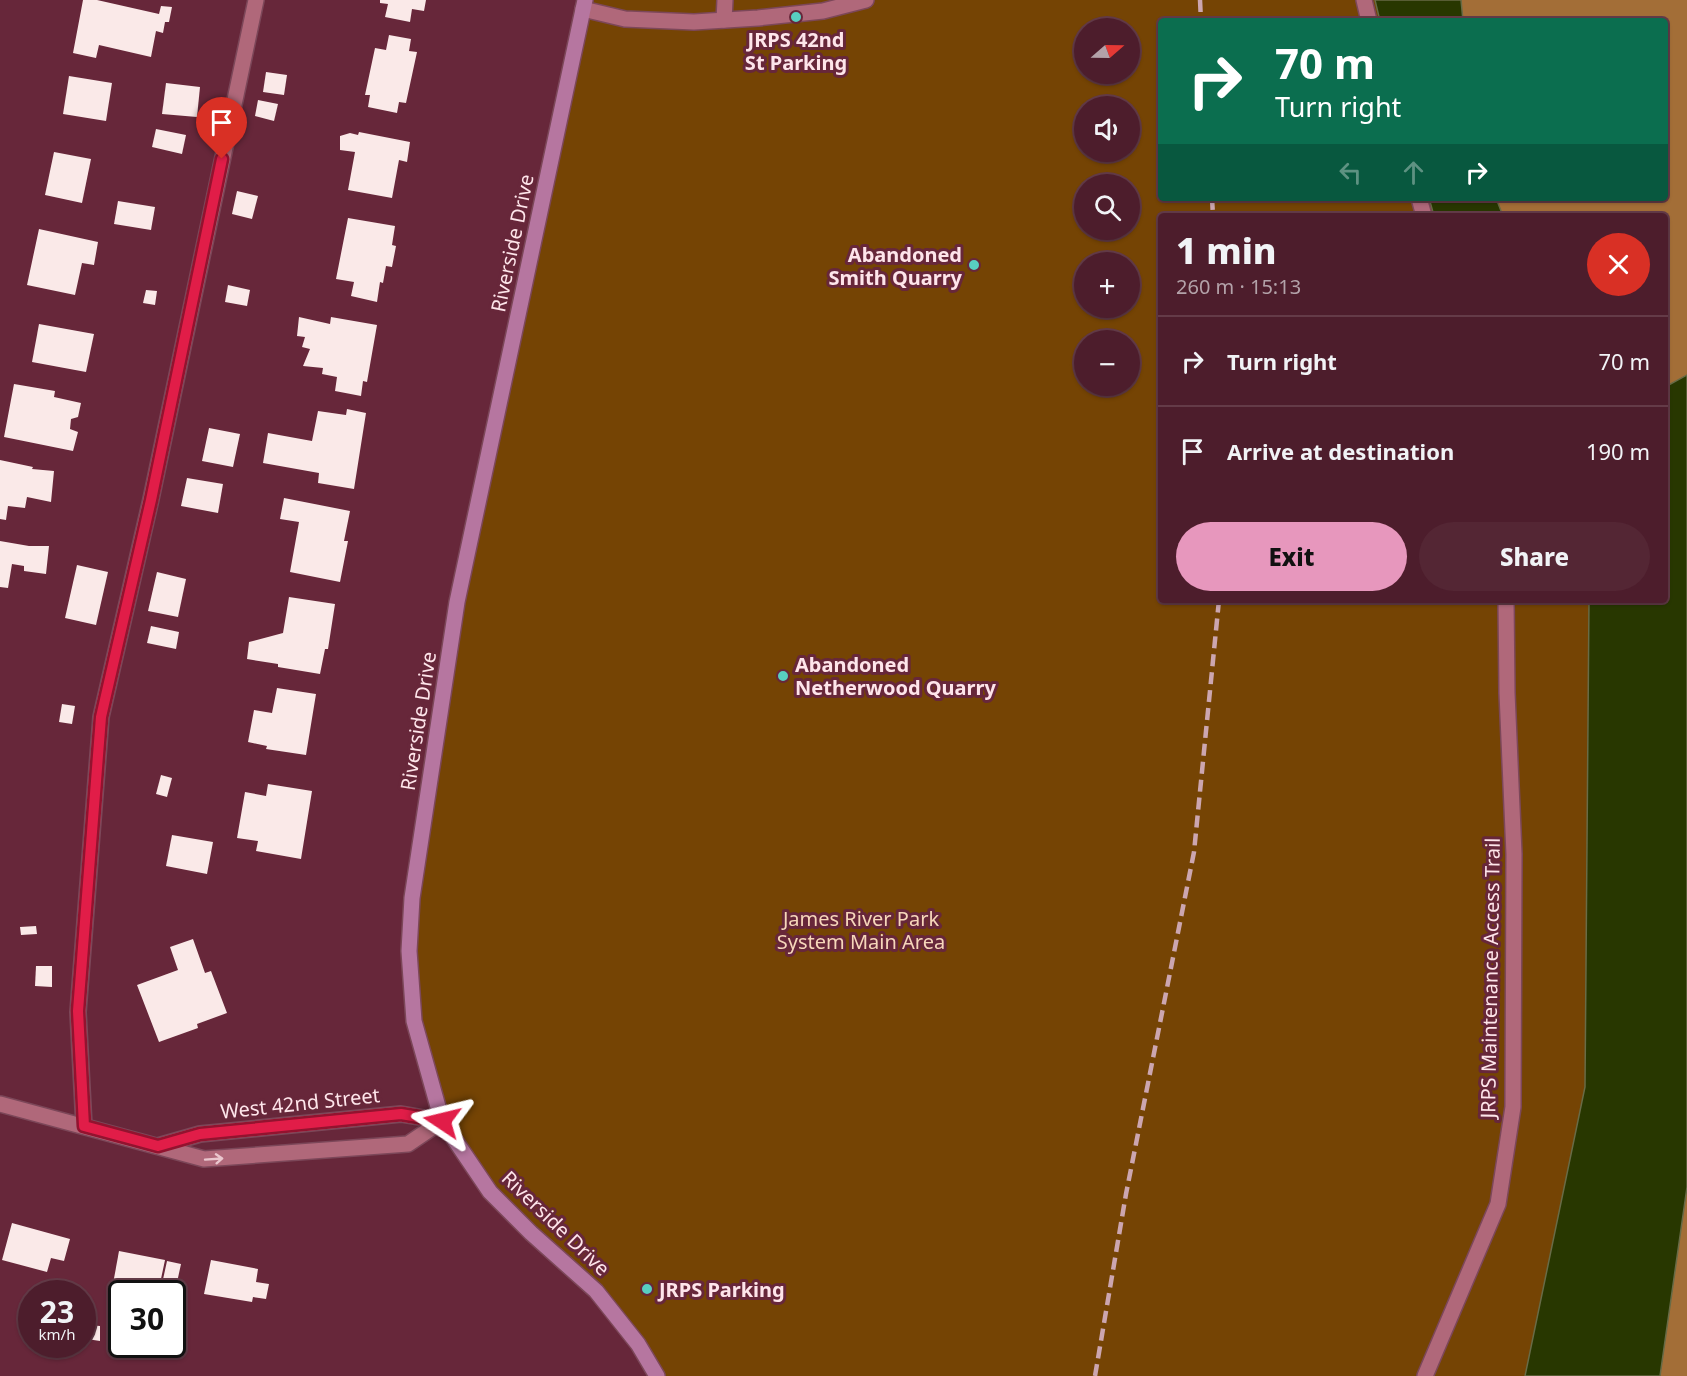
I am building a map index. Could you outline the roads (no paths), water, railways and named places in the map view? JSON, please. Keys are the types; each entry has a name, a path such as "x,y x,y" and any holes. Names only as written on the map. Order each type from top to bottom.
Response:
{"street":[{"path":"84,1126 78,1011 101,717 151,500 256,0"},
{"path":"724,20 725,0"},
{"path":"584,5 625,19 694,22 823,11 866,0"},
{"path":"1364,0 1369,18"},
{"name":"Riverside Drive","path":"584,5 458,602 412,898 408,951 414,1021 442,1121 490,1192 531,1233 596,1291 638,1344 657,1376"},
{"name":"JRPS Maintenance Access Trail","path":"1425,1376 1498,1203 1512,1107 1514,854 1507,693 1506,603"},
{"path":"0,1104 204,1160 408,1144 442,1121"},
{"name":"West 42nd Street","path":"158,1146 200,1134 401,1114 442,1121"}],"railway":[{"path":"1200,0 1201,18"},
{"path":"1212,201 1213,213"},
{"path":"1095,1376 1126,1194 1194,852 1219,603"}],"place":[{"name":"JRPS 42nd St Parking","path":"796,17"},
{"name":"Abandoned Smith Quarry","path":"974,265"},
{"name":"Abandoned Netherwood Quarry","path":"783,676"},
{"name":"JRPS Parking","path":"647,1289"}],"park label":[{"name":"James River Park System Main Area","path":"861,930"}]}
